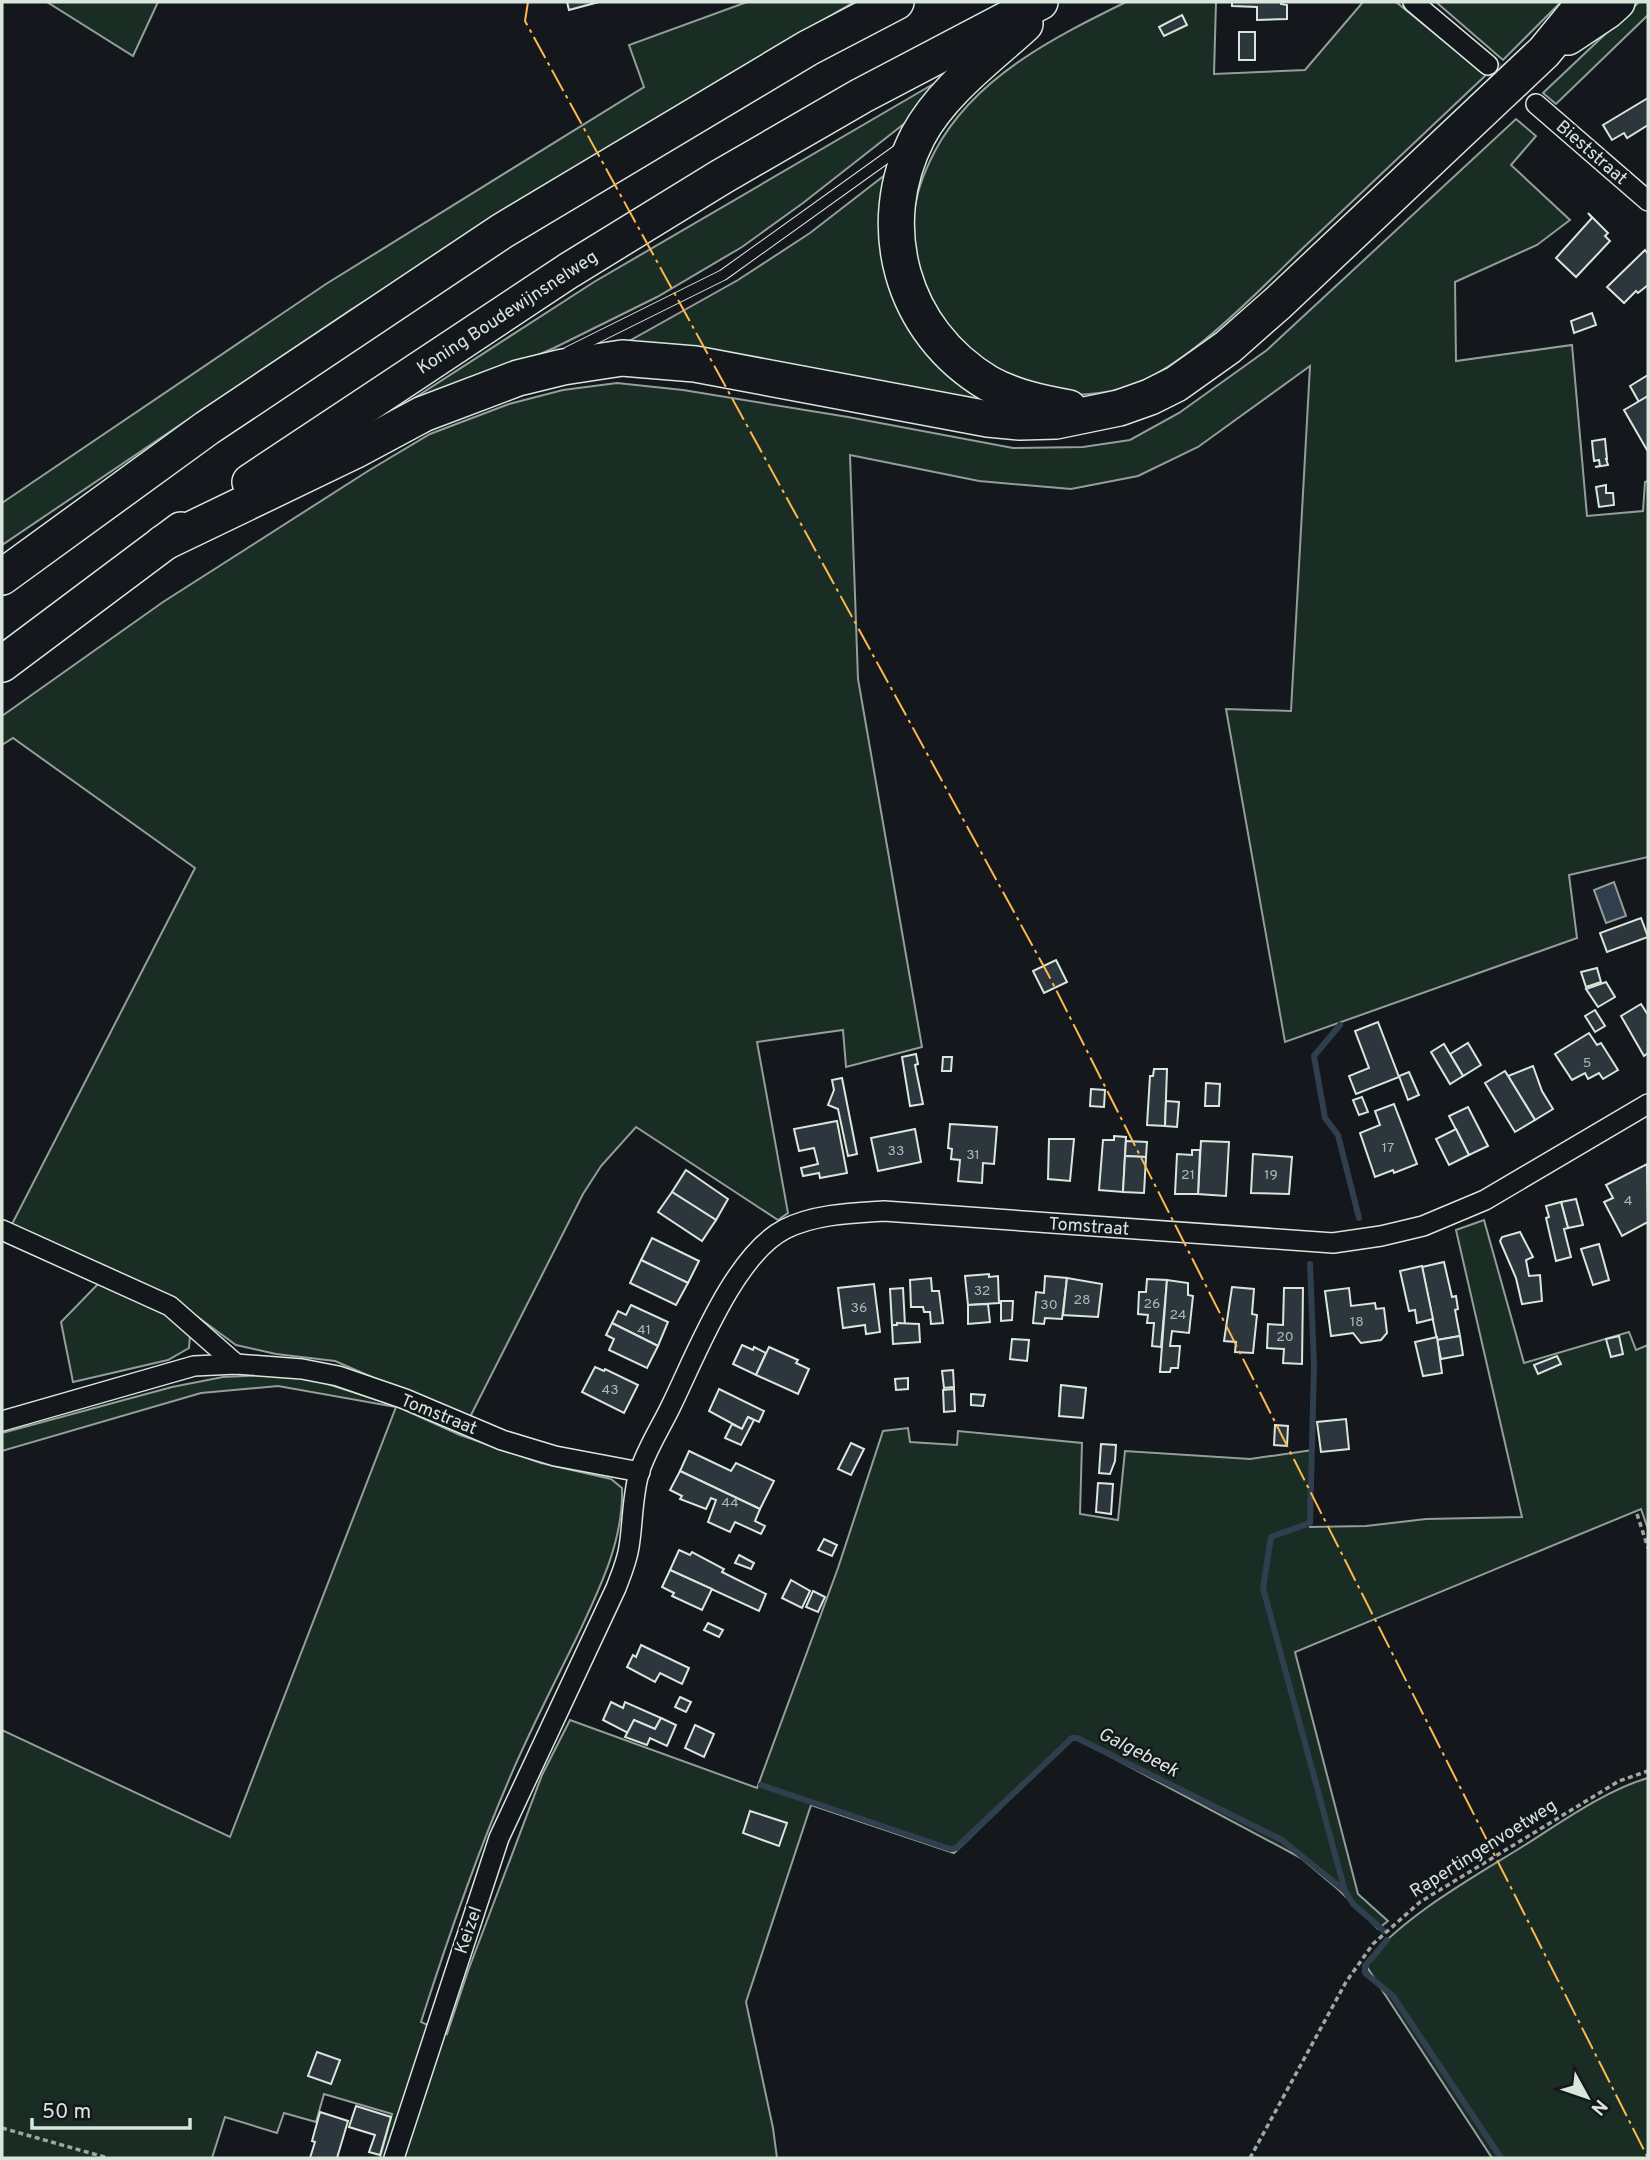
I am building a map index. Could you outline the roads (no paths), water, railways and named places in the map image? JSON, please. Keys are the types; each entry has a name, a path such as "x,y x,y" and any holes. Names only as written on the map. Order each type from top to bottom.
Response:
{"highway":[{"path":"2,577 207,428 502,231 808,48 897,2"},
{"name":"Koning Boudewijnsnelweg","path":"2,664 163,543 262,473 568,271 721,177 861,96 1040,2"},
{"path":"1050,2 955,88 935,110 919,134 902,177 895,238 905,278 925,324 953,357 990,384 1029,400 1093,413"},
{"path":"163,543 354,451 423,414 518,378 564,367 622,358 695,364 988,419 1039,422 1093,413 1150,397 1176,384 1228,347 1288,294 1544,52 1585,2"},
{"path":"1544,52 1617,2"}],"street":[{"path":"1413,2 1488,65"},
{"name":"Bieststraat","path":"1536,104 1648,201"},
{"name":"Tomstraat","path":"561,1709 616,1588 629,1549 632,1511 640,1472 721,1302 740,1272 760,1249 784,1230 810,1220 845,1213 884,1211 1333,1242 1369,1238 1423,1226 1485,1200 1648,1104"},
{"path":"2,1230 170,1306 236,1364"},
{"name":"Tomstraat","path":"2,1421 194,1366 236,1364 302,1369 338,1376 405,1399 502,1440 555,1455 640,1472"},
{"name":"Keizel","path":"394,2158 499,1838 561,1709"}],"lane":[{"path":"518,378 723,275 919,134"}],"water":[{"path":"1614,882 1626,916 1606,923 1594,890"}],"waterway":[{"path":"1340,1025 1314,1056 1325,1118 1338,1135 1359,1218"},
{"path":"1310,1264 1314,1365 1310,1523 1271,1537 1263,1588 1345,1891"},
{"name":"Galgebeek","path":"761,1785 950,1849 956,1848 1072,1738 1077,1738 1282,1840 1345,1891 1353,1904 1384,1931"},
{"name":"Galgebeek","path":"1387,1940 1365,1966 1365,1973 1393,1996 1501,2158"}],"tunnel":[{"path":"1488,65 1536,104"}]}
